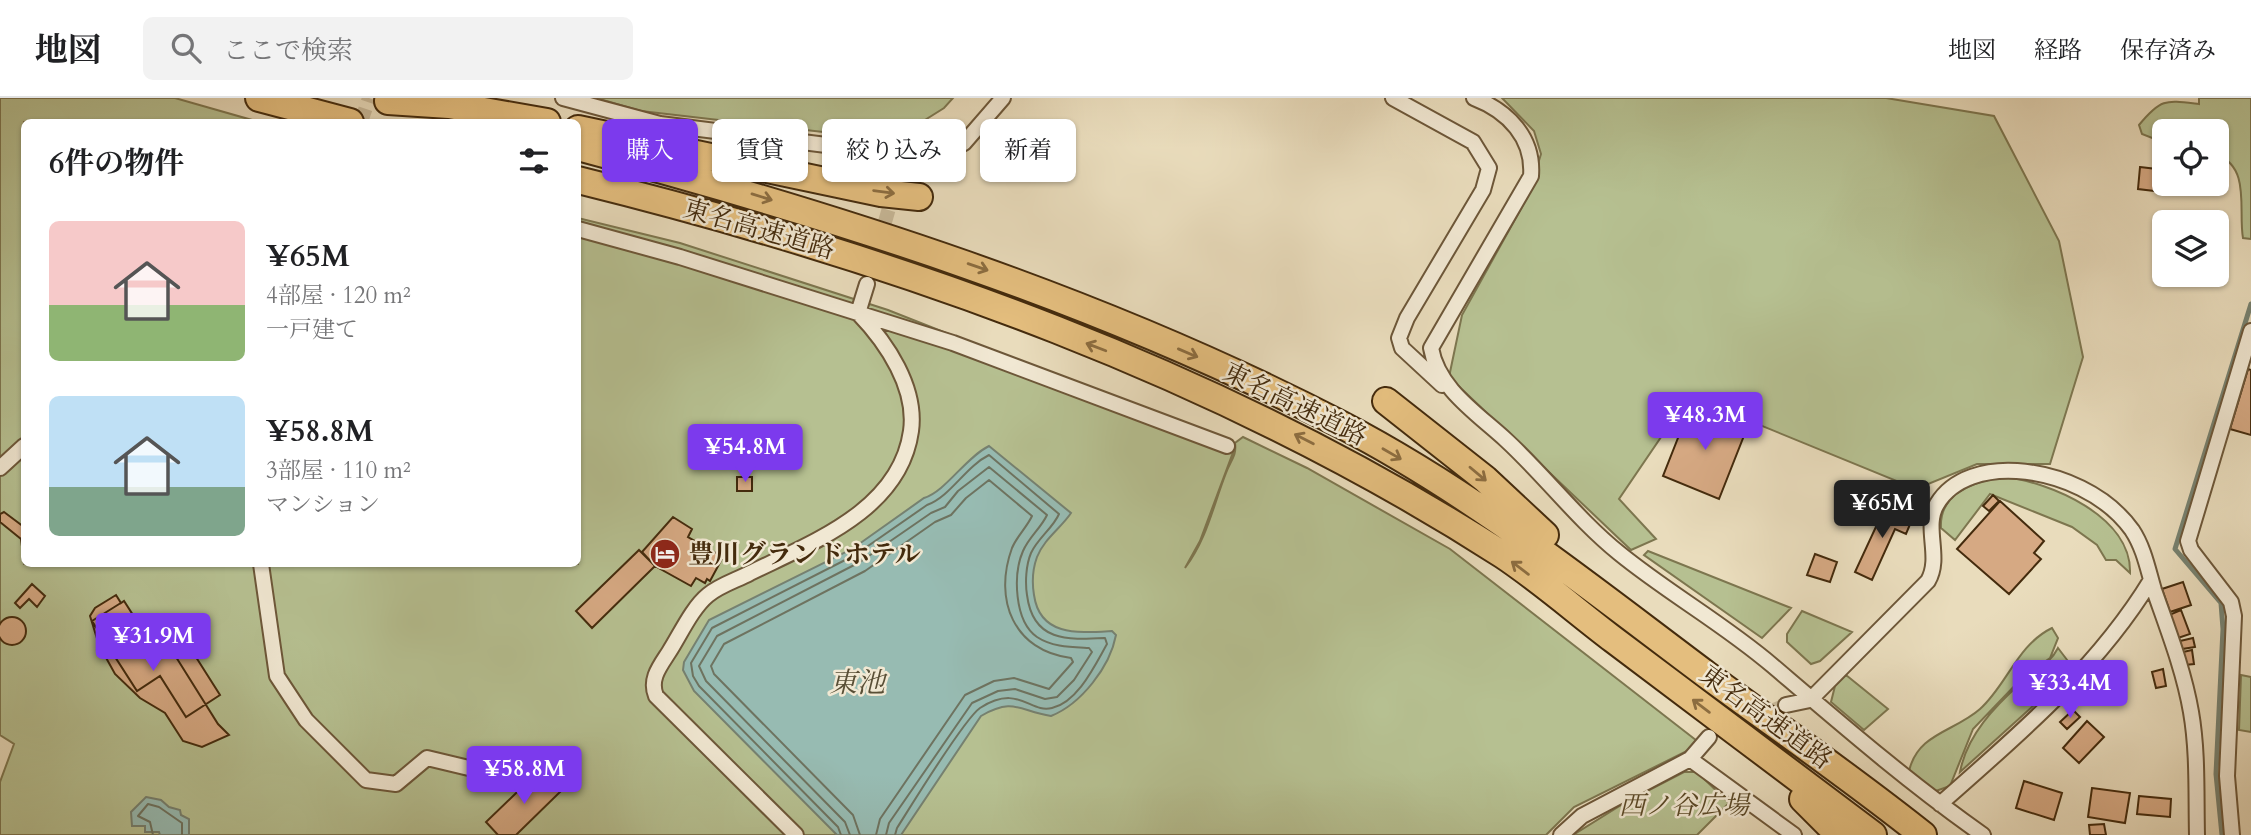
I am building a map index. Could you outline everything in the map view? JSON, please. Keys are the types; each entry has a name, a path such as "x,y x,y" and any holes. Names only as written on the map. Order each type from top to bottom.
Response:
{"highway":[{"path":"259,98 339,119"},
{"path":"382,100 464,119"},
{"path":"382,100 449,105 530,119"},
{"path":"581,130 881,192 919,197"},
{"name":"東名高速道路","path":"581,148 749,193 898,239 1020,282 1246,379 1342,425 1415,467 1548,553 1923,835"},
{"name":"東名高速道路","path":"581,181 766,230 931,284 1135,362 1263,418 1340,457 1507,558 1874,835"},
{"path":"1386,401 1485,479 1634,619"},
{"path":"1745,738 1839,835"}],"street":[{"path":"563,98 660,124 822,144"},
{"path":"966,141 1003,98"},
{"path":"1393,98 1473,142 1489,168 1483,190 1407,318 1399,338 1402,348 1506,440 1618,552 1734,635 1810,700 1983,835"},
{"path":"1466,406 1434,362 1432,348 1524,190 1531,176 1532,159 1526,140 1514,126 1499,111 1474,98"},
{"path":"581,230 858,313 1044,375 1227,446"},
{"path":"858,313 867,284"},
{"path":"796,835 656,696 654,679 705,597 852,519 885,489 904,461 912,424 907,392 879,335 858,313"},
{"path":"2232,835 2227,776 2228,680 2234,616 2231,602 2191,550 2188,541 2251,331"},
{"path":"0,468 21,449"},
{"path":"1786,705 1810,700 1928,581 1934,570 1933,515 1946,494 1964,480 1985,472 2037,472 2066,481 2094,496 2120,516 2133,532 2151,580 2191,713 2197,835"},
{"path":"261,567 277,676 306,720 366,780 396,784 427,758 473,769 510,769"},
{"path":"1940,804 2021,733 2089,664 2134,608 2151,580"},
{"path":"1561,835 1582,816 1690,759 1709,737"},
{"path":"1690,759 1794,835"}],"green space":[{"path":"0,98 175,98 248,119 21,119 21,567 581,567 581,219 680,243 888,310 1235,447 1235,443 1243,437 1307,468 1450,549 1701,744 1574,807 1546,835 0,835 0,782 14,744 0,735","holes":["1235,448 1204,534 1185,568 1200,541"]},
{"path":"596,98 953,98 944,108 926,119 822,119 822,132 808,130 808,119 712,119 641,111"},
{"path":"1502,98 1886,98 1994,116 2059,241 2083,357 2050,464 1977,464 1916,489 1689,396 1619,499 1656,539 1631,550 1449,377 1462,315 1528,196 1541,154 1534,131"},
{"path":"2199,98 2251,98 2251,239 2243,238 2239,179 2229,162 2229,119 2152,119 2152,138 2142,134 2139,125 2159,105 2171,102 2199,104"},
{"path":"2004,477 2044,486 2085,506 2103,519 2118,535 2127,553 2130,573 2116,560 2106,560 2097,545 2072,527 1990,494 1955,540 1941,528 1946,506 1960,491 1981,482"},
{"path":"1648,551 1791,608 1762,638 1644,555"},
{"path":"1802,611 1852,632 1820,661 1811,664 1787,642 1787,634"},
{"path":"2052,628 2058,638 2050,658 2022,678 1973,729 1950,786 1933,792 1909,771 1920,749 1938,734 1980,709 2030,644"},
{"path":"2058,648 2074,669 1960,772 1969,746 1983,722 2012,691 2051,658"},
{"path":"1846,675 1888,709 1864,730 1831,702 1835,686"},
{"path":"2241,675 2251,677 2251,732 2239,730"},
{"name":"西ノ谷広場","path":"1684,772 1697,772 1729,803 1697,835 1573,835 1626,802"}],"water":[{"name":"東池","path":"989,446 1071,513 1037,557 1034,595 1044,619 1074,632 1112,631 1116,635 1113,647 1101,672 1083,694 1051,716 1009,706 981,716 901,835 837,835 694,691 683,670 684,662 709,620 852,549 940,489 972,458"},
{"path":"146,797 161,800 169,807 180,810 181,815 189,819 189,835 160,835 159,832 145,832 145,826 132,826 131,812"}],"building":[{"path":"2140,167 2152,168 2152,191 2138,189"},
{"path":"2248,369 2251,370 2251,435 2230,429"},
{"path":"1691,405 1747,428 1719,499 1663,476"},
{"path":"737,477 752,477 752,491 737,491"},
{"path":"1993,495 1999,501 1989,511 1983,506"},
{"path":"2000,501 2044,541 2034,553 2041,559 2009,594 1957,549"},
{"path":"1887,503 1904,510 1901,517 1911,522 1906,534 1895,529 1872,580 1855,572"},
{"path":"4,512 21,525 21,539 0,522 0,514"},
{"path":"673,517 692,529 688,537 723,557 710,581 707,579 705,583 696,578 691,586 655,566 642,552"},
{"path":"639,550 655,566 592,628 576,611"},
{"path":"1815,554 1837,562 1830,582 1807,575"},
{"path":"2183,582 2191,605 2170,612 2162,589"},
{"path":"32,584 45,596 37,607 29,599 20,608 15,603"},
{"path":"116,595 121,603 124,601 149,640 161,633 218,724 229,735 202,747 183,741 165,713 140,698 115,674 99,645 90,616 95,608"},
{"path":"124,601 149,640 175,624 220,695 186,717 160,676 137,691 92,621"},
{"path":"2181,610 2190,634 2178,638 2169,615"},
{"path":"7,618 17,618 25,626 25,636 17,644 7,644 -1,636 -1,626"},
{"path":"2193,638 2195,647 2182,649 2180,641"},
{"path":"2192,650 2194,664 2185,665 2183,652"},
{"path":"2163,669 2166,686 2156,688 2152,672"},
{"path":"2073,710 2080,717 2067,729 2060,722"},
{"path":"2087,721 2104,737 2079,763 2063,748"},
{"path":"540,770 561,791 516,835 498,835 486,822"},
{"path":"2024,781 2062,793 2054,820 2016,808"},
{"path":"2092,788 2130,793 2125,823 2088,817"},
{"path":"2139,796 2171,799 2170,817 2137,814"},
{"path":"2104,824 2106,835 2090,835 2089,825"}],"waterway":[{"path":"2222,835 2216,774 2223,629 2221,603 2175,549 2251,304"}],"tunnel":[{"path":"362,119 369,98"},
{"path":"867,284 894,191"},
{"path":"1729,729 1786,705"}],"place":[{"name":"豊川グランドホテル","path":"665,554"}]}
